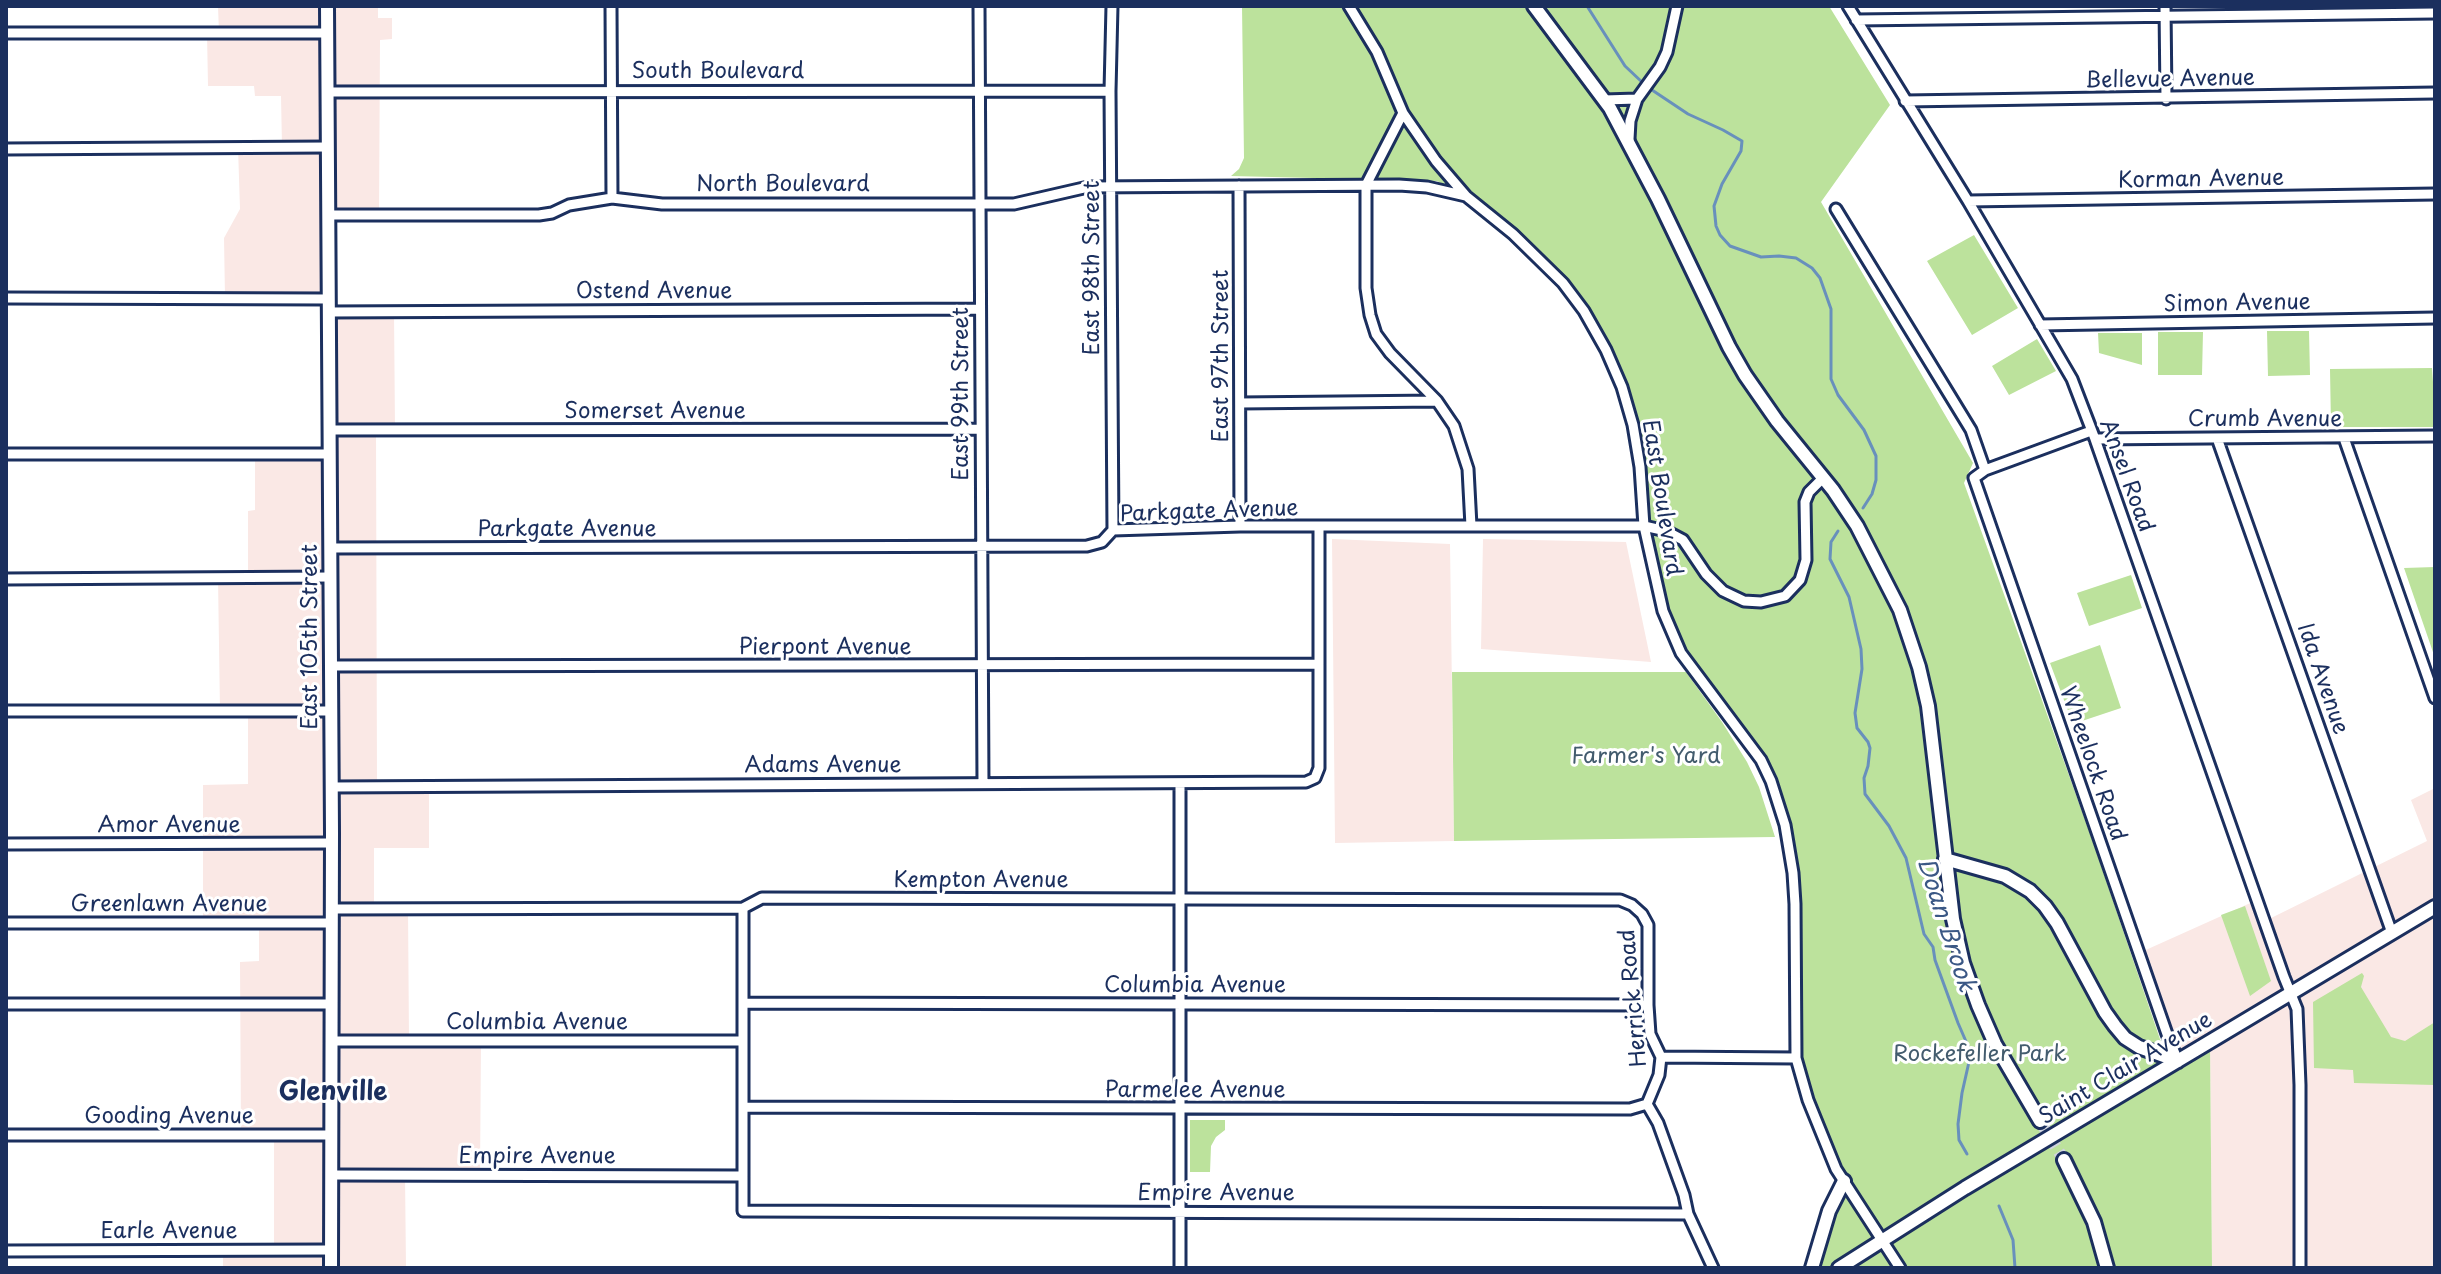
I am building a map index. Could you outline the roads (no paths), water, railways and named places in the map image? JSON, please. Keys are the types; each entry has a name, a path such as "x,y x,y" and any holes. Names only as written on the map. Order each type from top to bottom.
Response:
{"main road":[{"name":"East 105th Street","path":"327,6 332,787 331,1268"},
{"path":"1534,6 1604,100 1629,143 1745,375 1844,506 1900,610 1919,667 1934,743 1945,859 1956,932 1978,1005 2001,1057 2040,1121"},
{"path":"1945,859 2005,876 2030,891 2057,923 2097,999 2125,1038 2139,1047 2178,1061"},
{"name":"Saint Clair Avenue","path":"1839,1268 1965,1188 2435,907"},
{"path":"2064,1160 2094,1222 2107,1268"},
{"path":"1812,1268 1829,1211 1844,1181"}],"street":[{"path":"611,6 612,198"},
{"name":"East 99th Street","path":"979,6 983,783"},
{"name":"East 98th Street","path":"1112,6 1113,530"},
{"name":"East Boulevard","path":"1349,6 1377,52 1403,113 1448,177 1563,283 1584,311 1606,350 1622,387 1633,425 1640,467 1644,526 1660,600 1681,653 1761,760 1785,825 1795,904 1796,1058 1818,1128 1844,1181 1900,1268"},
{"path":"1629,143 1630,121 1640,95 1667,52 1677,6"},
{"name":"Ansel Road","path":"1848,6 1968,201 2072,379 2093,435 2297,1009 2300,1268"},
{"path":"1856,20 2165,11 2435,13"},
{"path":"2165,11 2166,99"},
{"path":"6,33 327,33"},
{"name":"South Boulevard","path":"328,92 1110,91"},
{"name":"Bellevue Avenue","path":"1905,101 2435,93"},
{"path":"1604,100 1640,95"},
{"path":"1403,113 1366,185 1366,288 1370,315 1376,334 1390,353 1437,401 1454,426 1464,451 1469,478 1471,526"},
{"path":"6,149 328,147"},
{"name":"North Boulevard","path":"328,215 539,215 612,198 662,204 1014,204 1088,187 1366,185 1427,187 1466,196"},
{"name":"East 97th Street","path":"1239,186 1240,526"},
{"name":"Korman Avenue","path":"1968,201 2435,194"},
{"path":"1836,209 1971,430 1985,470"},
{"name":"Ostend Avenue","path":"6,298 329,305 980,309"},
{"name":"Simon Avenue","path":"2040,325 2435,318"},
{"path":"1240,403 1437,401"},
{"name":"Somerset Avenue","path":"330,430 981,429"},
{"name":"Crumb Avenue","path":"1974,478 1985,470 2093,435 2217,438 2435,436"},
{"name":"Ida Avenue","path":"2217,438 2392,933"},
{"path":"2344,438 2435,698"},
{"path":"6,454 329,454"},
{"name":"Parkgate Avenue","path":"331,548 1087,546 1102,542 1113,530 1240,526 1644,526 1666,531 1683,540 1706,574 1723,591 1744,601 1771,601 1789,593 1800,580 1806,560 1805,502 1809,492 1823,478"},
{"name":"Wheelock Road","path":"1974,478 2178,1061"},
{"path":"1319,526 1319,664"},
{"path":"6,579 331,577"},
{"name":"Pierpont Avenue","path":"331,666 1319,664"},
{"name":"Adams Avenue","path":"332,787 1306,782 1315,778 1319,768 1319,664"},
{"path":"6,711 331,711"},
{"path":"1180,783 1180,1268"},
{"name":"Amor Avenue","path":"6,844 332,843"},
{"name":"Kempton Avenue","path":"332,909 743,908 762,898 1620,900 1632,905"},
{"name":"Herrick Road","path":"1632,905 1648,925 1650,1034 1661,1057 1659,1075 1647,1104"},
{"path":"743,908 743,1176"},
{"name":"Greenlawn Avenue","path":"6,923 332,923"},
{"name":"Columbia Avenue","path":"743,1003 1648,1005"},
{"path":"6,1004 330,1004"},
{"name":"Columbia Avenue","path":"331,1041 742,1041"},
{"path":"1661,1057 1796,1058"},
{"path":"1647,1104 1658,1123 1688,1214 1713,1268"},
{"name":"Parmelee Avenue","path":"743,1107 1630,1109 1647,1104"},
{"name":"Gooding Avenue","path":"6,1135 331,1135"},
{"name":"Empire Avenue","path":"332,1175 743,1176 743,1211 1688,1214"},
{"name":"Earle Avenue","path":"6,1251 331,1250"}],"waterway":[{"name":"Doan Brook","path":"1587,6 1625,66 1643,83"},
{"name":"Doan Brook","path":"1649,88 1688,114 1742,141 1741,151 1722,184 1714,206 1720,235 1730,246 1761,257 1796,258 1812,268 1820,278 1831,309 1831,379 1838,395 1864,430 1876,456 1876,480 1863,508"},
{"name":"Doan Brook","path":"1838,531 1831,542 1830,559 1849,597 1861,649 1862,669 1855,713 1857,728 1870,748 1864,778 1865,794 1889,826 1906,858 1924,934 1933,947 1935,960 1971,1053 1958,1124 1959,1140 1967,1154"},
{"name":"Doan Brook","path":"1999,1206 2013,1240 2015,1268"}],"tunnel":[{"path":"2040,1121 2064,1160"}],"district":[{"name":"Glenville","path":"333,1093"}],"park label":[{"name":"Farmer's Yard","path":"1646,757"},
{"name":"Rockefeller Park","path":"1980,1055"}]}
